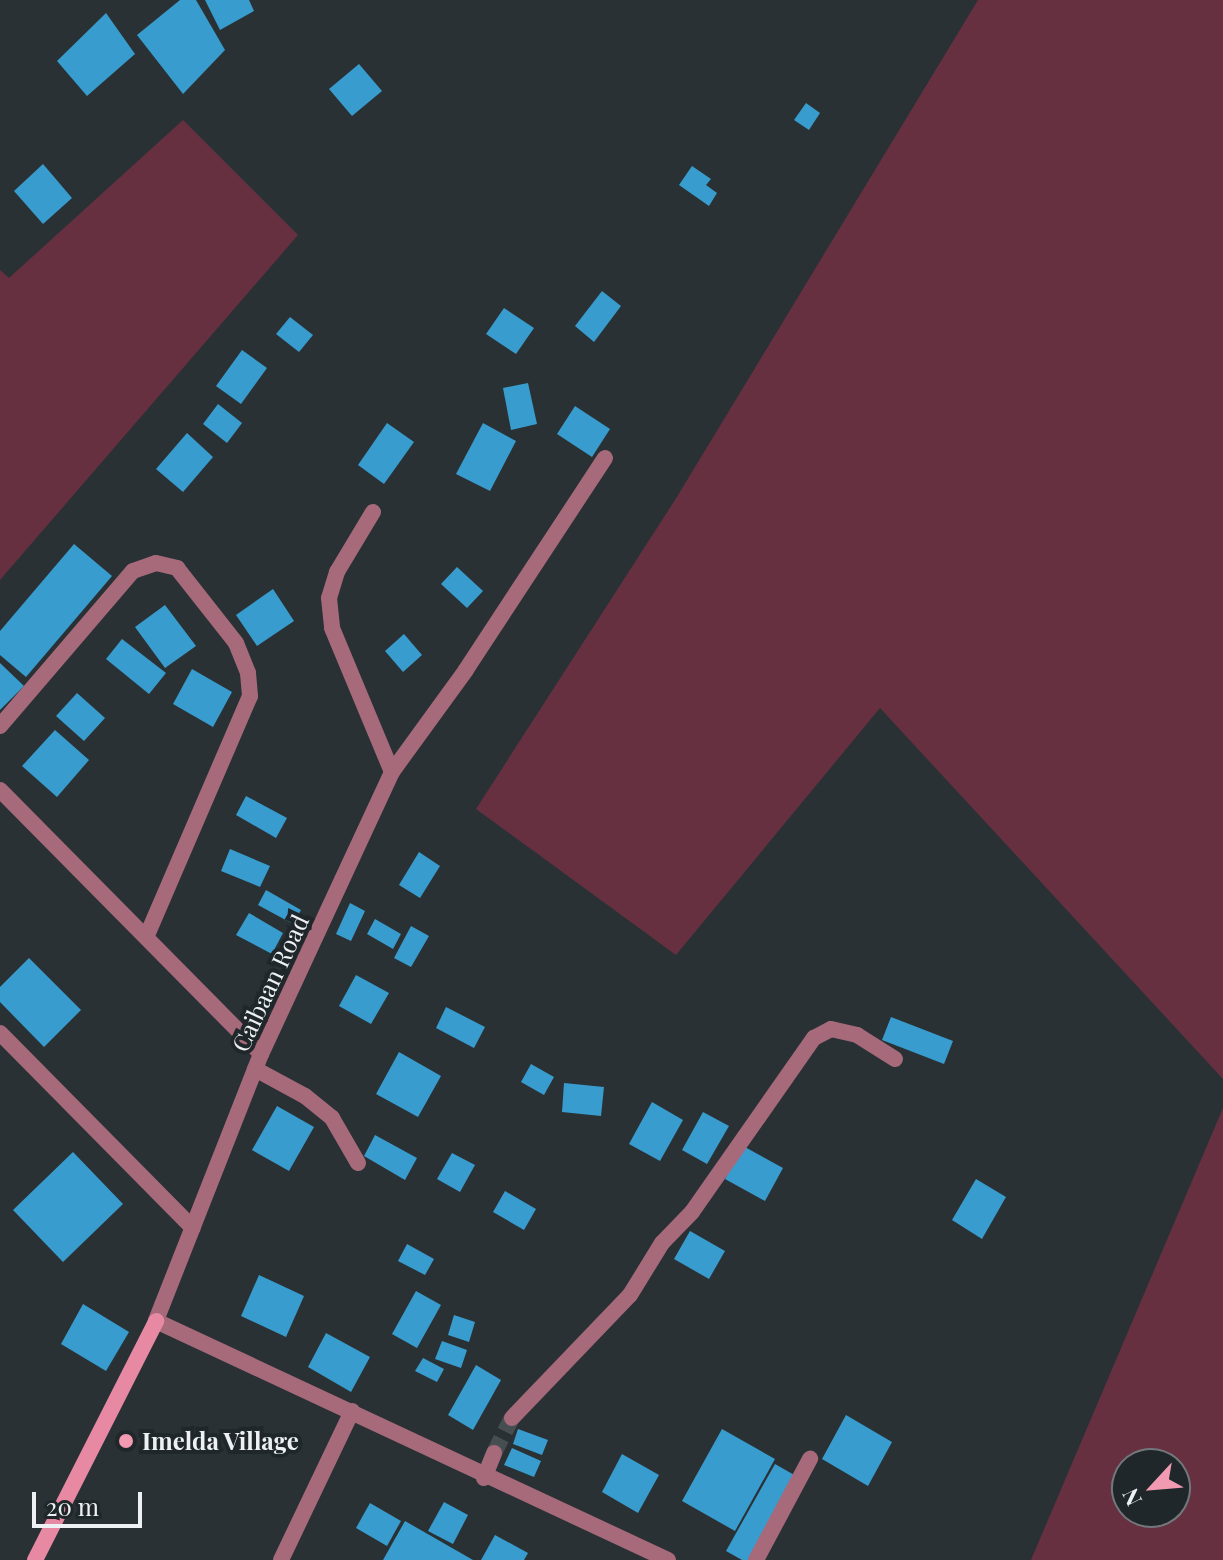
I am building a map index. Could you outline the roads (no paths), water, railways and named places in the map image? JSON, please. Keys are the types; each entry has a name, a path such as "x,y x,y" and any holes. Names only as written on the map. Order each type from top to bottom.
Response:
{"street":[{"name":"Caibaan Road","path":"35,1560 156,1321 258,1062 392,772 466,670 605,458"},
{"path":"373,512 337,572 329,598 332,628 392,772"},
{"path":"0,726 133,571 156,563 177,568 236,643 248,673 250,696 147,935"},
{"path":"0,790 147,935 258,1062 332,1118 358,1163"},
{"path":"512,1418 630,1295 662,1243 692,1212 814,1038 831,1029 857,1035 895,1059"},
{"path":"0,1033 193,1228"},
{"path":"156,1321 352,1411 484,1478 668,1560"},
{"path":"281,1560 352,1411"},
{"path":"484,1478 494,1453"},
{"path":"756,1560 810,1459"}],"tunnel":[{"path":"494,1453 512,1418"}],"place":[{"name":"Imelda Village","path":"126,1441"}]}
